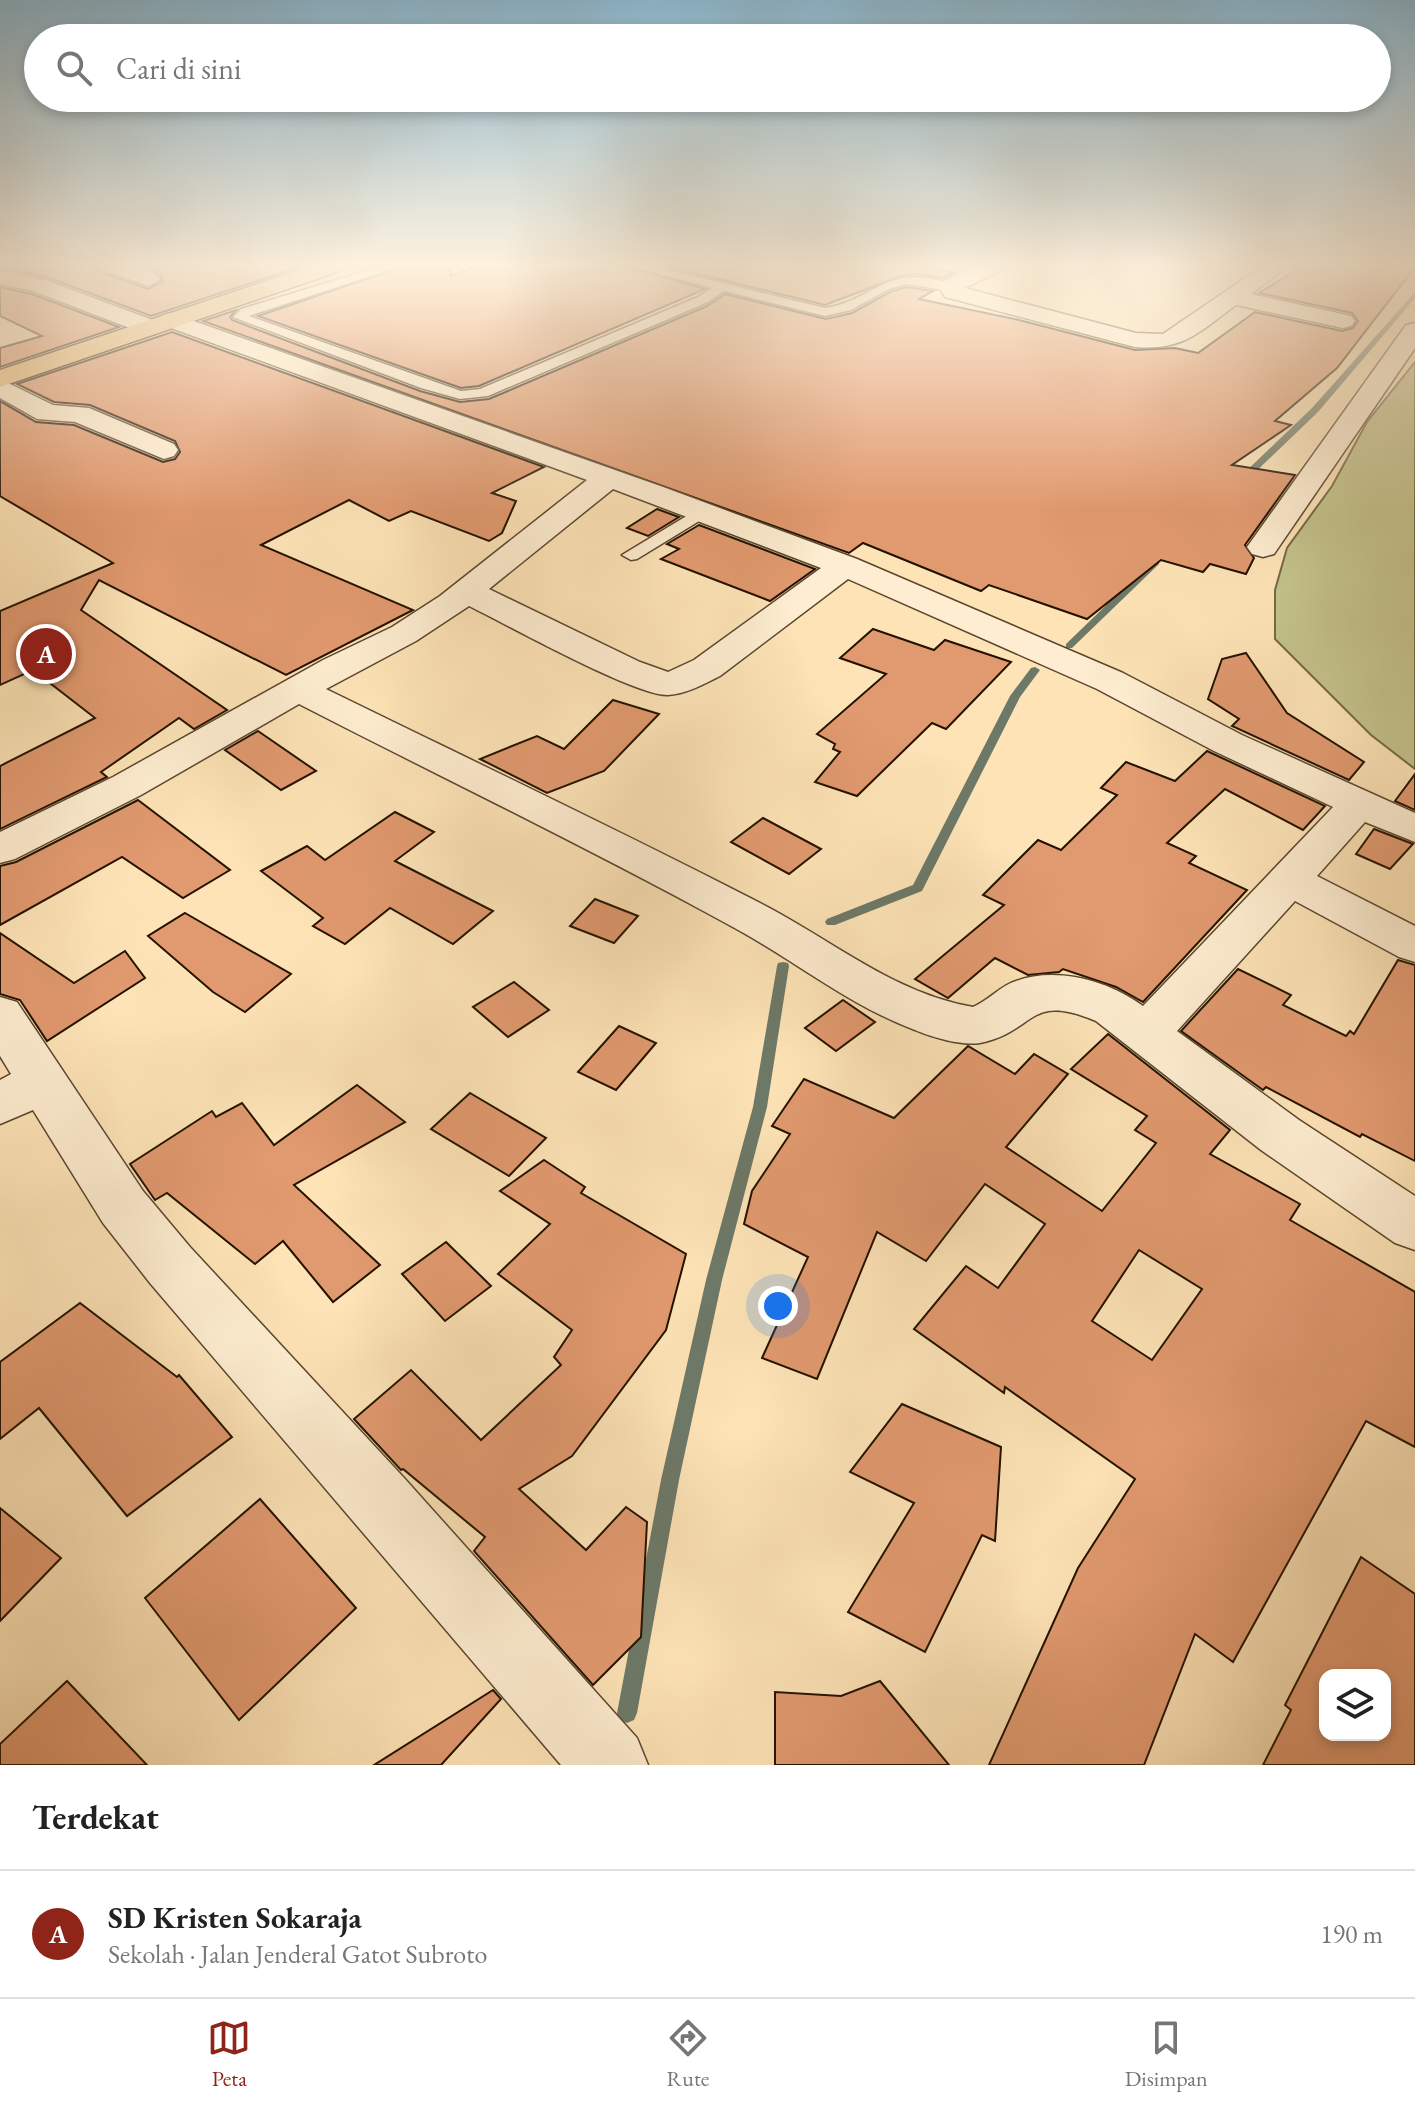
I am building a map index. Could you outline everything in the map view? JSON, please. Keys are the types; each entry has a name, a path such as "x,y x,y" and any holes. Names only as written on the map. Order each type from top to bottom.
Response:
{"highway":[{"path":"0,379 98,345"}],"street":[{"path":"222,345 703,511 845,566 1110,681 1228,743 1415,829"},
{"path":"1263,547 1404,345"},
{"path":"0,387 47,413 79,414 164,450"},
{"path":"0,849 127,786 298,689 404,634 466,591 608,478"},
{"path":"655,494 671,486 785,522 997,606"},
{"path":"466,591 627,670 666,684 684,680 707,668 845,566"},
{"path":"298,689 749,916 863,986 932,1018 976,1026 999,1016 1029,994 1074,993 1113,1009 1280,1135 1415,1226"},
{"path":"1146,1034 1360,803"},
{"path":"1289,879 1415,946"},
{"path":"0,1015 22,1092 594,1747"}],"lane":[{"path":"317,345 426,385 472,396 595,345"},
{"path":"631,555 703,511"}],"shaded area":[{"path":"1415,362 1415,769 1371,735 1275,639 1275,590 1287,548 1332,486 1367,422"}],"building":[{"path":"9,345 64,345 0,367 0,348"},
{"path":"132,345 209,345 544,467 492,493 516,501 502,533 489,541 411,511 389,521 349,500 261,545 413,610 286,675 99,580 81,610 227,710 194,729 179,718 101,772 107,777 0,829 0,766 95,718 33,670 0,685 0,611 113,563 0,496 0,401 36,422 74,425 163,462 175,459 180,452 175,441 90,405 54,402 17,384"},
{"path":"271,345 299,345 420,391 460,402 489,399 615,345 1117,345 1135,350 1175,348 1198,353 1209,345 1354,345 1337,368 1275,421 1291,425 1232,465 1295,475 1245,545 1254,558 1246,574 1210,564 1203,572 1161,560 1087,619 989,585 981,591 863,543 849,553"},
{"path":"341,345 574,345 479,386 461,388"},
{"path":"657,509 679,517 648,536 627,528"},
{"path":"699,525 815,569 770,601 661,559 679,549 667,544"},
{"path":"873,629 934,650 945,640 1011,662 946,729 932,723 857,796 815,782 840,752 833,749 835,744 817,734 886,674 840,658"},
{"path":"1246,653 1287,713 1364,762 1349,780 1232,726 1239,719 1208,699 1222,659"},
{"path":"613,700 659,714 604,771 547,793 480,759 537,736 564,749"},
{"path":"258,731 316,771 281,790 225,750"},
{"path":"1207,751 1325,806 1303,830 1225,789 1167,843 1196,856 1189,863 1247,890 1143,1002 1116,987 1063,969 1028,975 995,958 948,998 915,979 1004,905 983,895 1038,840 1061,850 1117,795 1101,788 1126,762 1175,781"},
{"path":"1415,774 1415,810 1395,801"},
{"path":"138,800 230,870 183,898 122,857 0,925 0,866 16,862"},
{"path":"395,812 434,832 395,861 493,911 453,944 390,908 345,944 313,926 323,918 261,871 307,846 325,860"},
{"path":"763,818 821,849 789,874 731,842"},
{"path":"1374,829 1413,844 1390,869 1356,854"},
{"path":"595,899 638,916 614,943 570,926"},
{"path":"185,913 291,974 245,1012 213,992 148,936"},
{"path":"0,933 74,983 125,951 145,978 47,1041 20,1000 0,994"},
{"path":"1398,960 1415,965 1415,1161 1362,1134 1360,1137 1266,1087 1263,1090 1181,1031 1238,969 1291,995 1283,1005 1346,1036 1350,1031 1354,1034"},
{"path":"514,982 549,1010 508,1037 473,1007"},
{"path":"843,1000 875,1022 836,1051 805,1028"},
{"path":"619,1026 656,1043 616,1090 578,1072"},
{"path":"1108,1034 1230,1130 1210,1154 1300,1204 1290,1220 1415,1292 1415,1447 1366,1421 1233,1662 1195,1634 1144,1765 989,1765 1078,1568 1135,1479 1005,1387 1004,1393 914,1329 966,1266 998,1288 1045,1224 985,1184 926,1261 877,1232 817,1379 762,1358 808,1257 744,1224 752,1191 790,1134 772,1126 804,1079 894,1118 968,1046 1015,1074 1034,1054 1068,1074 1006,1147 1102,1211 1156,1143 1135,1130 1147,1116 1071,1069","holes":["1139,1250 1202,1289 1152,1360 1092,1321"]},
{"path":"357,1085 405,1122 294,1185 380,1265 333,1302 283,1241 255,1264 167,1193 155,1200 130,1164 212,1111 216,1117 242,1103 274,1145"},
{"path":"470,1093 546,1138 509,1176 431,1129"},
{"path":"544,1160 585,1187 581,1193 686,1254 666,1330 572,1456 519,1489 586,1550 626,1507 647,1522 641,1637 593,1685 474,1551 485,1537 401,1470 354,1419 411,1370 481,1440 561,1365 554,1357 572,1330 498,1274 550,1224 500,1191"},
{"path":"446,1242 491,1286 445,1321 402,1274"},
{"path":"80,1303 177,1377 179,1375 232,1437 127,1516 39,1408 0,1439 0,1362"},
{"path":"902,1404 1001,1447 995,1541 982,1535 925,1652 848,1612 914,1503 850,1472"},
{"path":"260,1499 356,1608 239,1720 145,1598"},
{"path":"0,1508 61,1558 0,1621"},
{"path":"1361,1557 1415,1594 1415,1765 1263,1765 1291,1710 1285,1705"},
{"path":"67,1681 147,1765 0,1765 0,1744"},
{"path":"880,1681 949,1765 775,1765 775,1692 841,1696"},
{"path":"493,1690 501,1699 441,1765 374,1765"}],"waterway":[{"path":"1245,477 1315,410 1371,345"},
{"path":"1069,646 1156,562"},
{"path":"831,922 918,888 1015,696 1035,670"},
{"path":"627,1713 670,1480 714,1280 760,1107 783,966"}],"place":[{"name":"SD Kristen Sokaraja","path":"46,654"}]}
